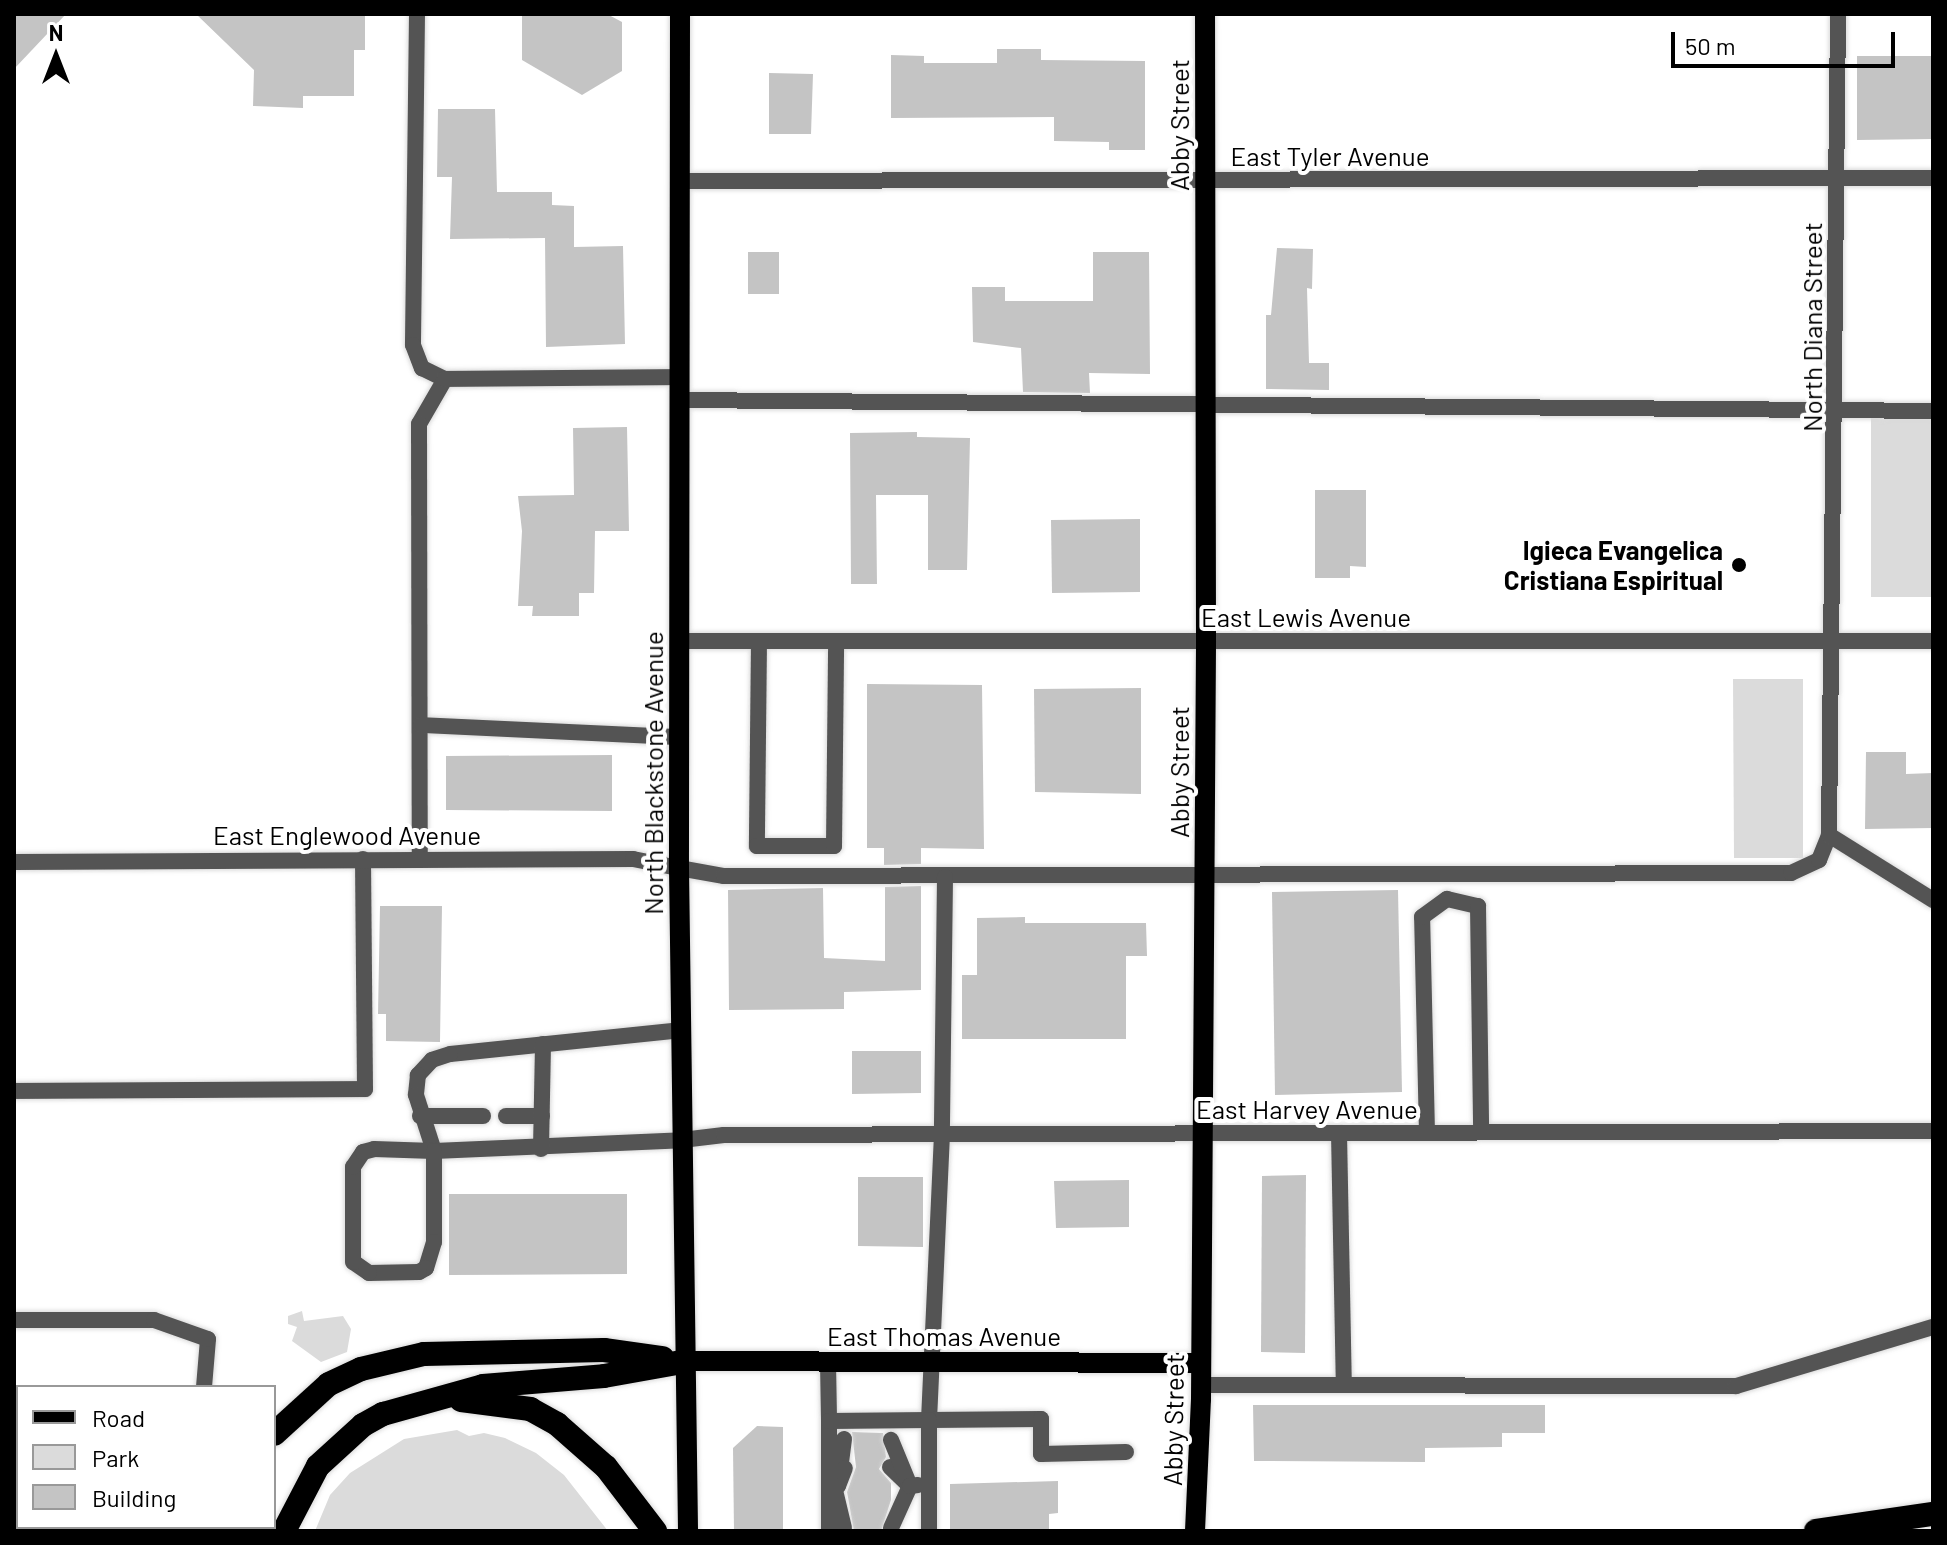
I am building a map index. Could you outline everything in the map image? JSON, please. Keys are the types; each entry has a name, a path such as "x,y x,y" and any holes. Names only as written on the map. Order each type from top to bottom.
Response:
{"highway":[{"path":"276,1432 329,1384 361,1369 424,1354 604,1350 687,1361"},
{"path":"284,1531 305,1485 338,1445 363,1425 403,1406 483,1386 604,1376 687,1361"},
{"path":"403,1406 474,1400 530,1409 582,1442 655,1531"},
{"path":"1816,1531 1933,1515"},
{"path":"1872,1531 1933,1515"}],"main road":[{"name":"North Blackstone Avenue","path":"680,14 679,868 688,1531"},
{"name":"Abby Street","path":"1195,1531 1201,1385 1203,1133 1205,14"},
{"name":"East Thomas Avenue","path":"687,1361 1201,1363"}],"street":[{"path":"417,14 413,345 422,368 445,379 680,377"},
{"name":"North Diana Street","path":"1831,640 1836,410 1838,14"},
{"name":"East Tyler Avenue","path":"679,181 1933,178"},
{"path":"420,859 419,424 445,379"},
{"path":"679,400 1933,411"},
{"path":"1831,640 1829,835 1933,900"},
{"name":"East Lewis Avenue","path":"679,641 1933,641"},
{"path":"759,641 757,846 834,846"},
{"path":"834,876 836,641"},
{"path":"421,725 679,737"},
{"name":"East Englewood Avenue","path":"14,862 633,859 724,876 1791,873 1819,860 1829,835"},
{"path":"14,1091 365,1089 363,859"},
{"path":"929,1531 929,1420 942,1134 945,877"},
{"path":"1427,1133 1422,917 1447,899 1478,906 1481,1132"},
{"path":"434,1151 420,1116 418,1075 432,1060 543,1044 682,1030"},
{"path":"541,1149 543,1044"},
{"path":"420,1116 483,1116"},
{"path":"506,1116 542,1116"},
{"name":"East Harvey Avenue","path":"434,1151 434,1242 426,1268 360,1270 350,1252 351,1178 357,1158 374,1149 541,1149 724,1135 1933,1131"},
{"path":"1339,1133 1344,1385"},
{"path":"14,1320 154,1320 208,1339 204,1385"},
{"path":"1201,1385 1736,1386 1933,1327"},
{"path":"828,1362 837,1530"},
{"path":"829,1421 1041,1419 1041,1454 1126,1452"},
{"path":"844,1439 833,1486 845,1504"},
{"path":"891,1440 910,1486 891,1528"},
{"path":"890,1467 910,1486"},
{"path":"833,1486 845,1468"},
{"path":"892,1505 910,1486 929,1485"}],"green space":[{"path":"1871,407 1933,407 1933,597 1871,597"},
{"path":"1733,679 1803,679 1803,858 1734,858"},
{"path":"302,1311 304,1321 343,1316 351,1329 347,1352 321,1362 292,1341 297,1327 288,1324 288,1316"},
{"path":"457,1430 469,1436 484,1433 505,1438 536,1453 564,1475 608,1531 315,1531 330,1495 350,1473 404,1439"}],"building":[{"path":"14,14 66,14 14,69"},
{"path":"196,14 365,14 365,50 354,50 354,96 303,96 303,108 253,106 254,70"},
{"path":"522,14 607,14 622,22 622,71 582,95 522,60"},
{"path":"997,49 1041,49 1041,60 1145,61 1145,150 1109,150 1109,142 1054,141 1054,117 891,118 891,55 924,56 924,63 997,63"},
{"path":"1857,56 1933,56 1933,139 1857,140"},
{"path":"769,73 813,74 811,134 769,134"},
{"path":"438,109 495,109 497,192 552,192 552,205 574,206 574,247 623,246 625,344 546,347 545,238 450,239 452,177 437,177"},
{"path":"1277,248 1313,249 1312,289 1307,288 1309,363 1329,363 1329,390 1266,389 1266,315 1271,315"},
{"path":"748,252 779,252 779,294 748,294"},
{"path":"1093,252 1149,252 1150,374 1089,373 1090,393 1023,392 1021,348 973,342 972,287 1005,287 1005,301 1093,301"},
{"path":"627,427 629,531 595,531 594,593 579,593 579,616 532,616 533,606 518,606 522,531 518,496 574,495 573,428"},
{"path":"917,432 917,437 970,438 967,570 928,570 928,495 876,495 877,584 851,584 850,433"},
{"path":"1315,490 1366,490 1366,567 1350,566 1350,578 1315,578"},
{"path":"1140,519 1140,592 1052,593 1051,520"},
{"path":"867,684 982,685 984,849 921,848 921,864 884,865 884,848 867,848"},
{"path":"1141,688 1141,794 1035,792 1034,689"},
{"path":"1866,752 1906,752 1906,774 1933,773 1933,828 1865,829"},
{"path":"612,755 612,811 446,810 446,756"},
{"path":"921,886 921,990 844,992 844,1009 729,1010 728,890 823,888 824,958 885,961 885,887"},
{"path":"1398,890 1402,1092 1275,1095 1272,892"},
{"path":"380,906 442,906 440,1042 386,1041 386,1014 378,1014"},
{"path":"1025,917 1025,923 1146,923 1147,956 1126,956 1126,1039 962,1039 962,975 977,975 977,918"},
{"path":"852,1051 921,1051 921,1093 852,1094"},
{"path":"1306,1175 1305,1353 1261,1352 1262,1176"},
{"path":"858,1177 923,1177 923,1247 858,1246"},
{"path":"1129,1180 1129,1227 1056,1228 1054,1181"},
{"path":"449,1194 627,1194 627,1274 449,1275"},
{"path":"1253,1405 1545,1405 1545,1433 1502,1433 1502,1447 1425,1448 1425,1462 1254,1461"},
{"path":"757,1426 783,1427 783,1531 734,1531 733,1448"},
{"path":"852,1432 883,1433 886,1457 879,1469 891,1483 891,1500 881,1531 854,1531 847,1492 856,1467"},
{"path":"1058,1481 1058,1513 1049,1514 1049,1531 950,1531 950,1484"}],"place":[{"name":"Igieca Evangelica Cristiana Espiritual","path":"1739,565"}]}
